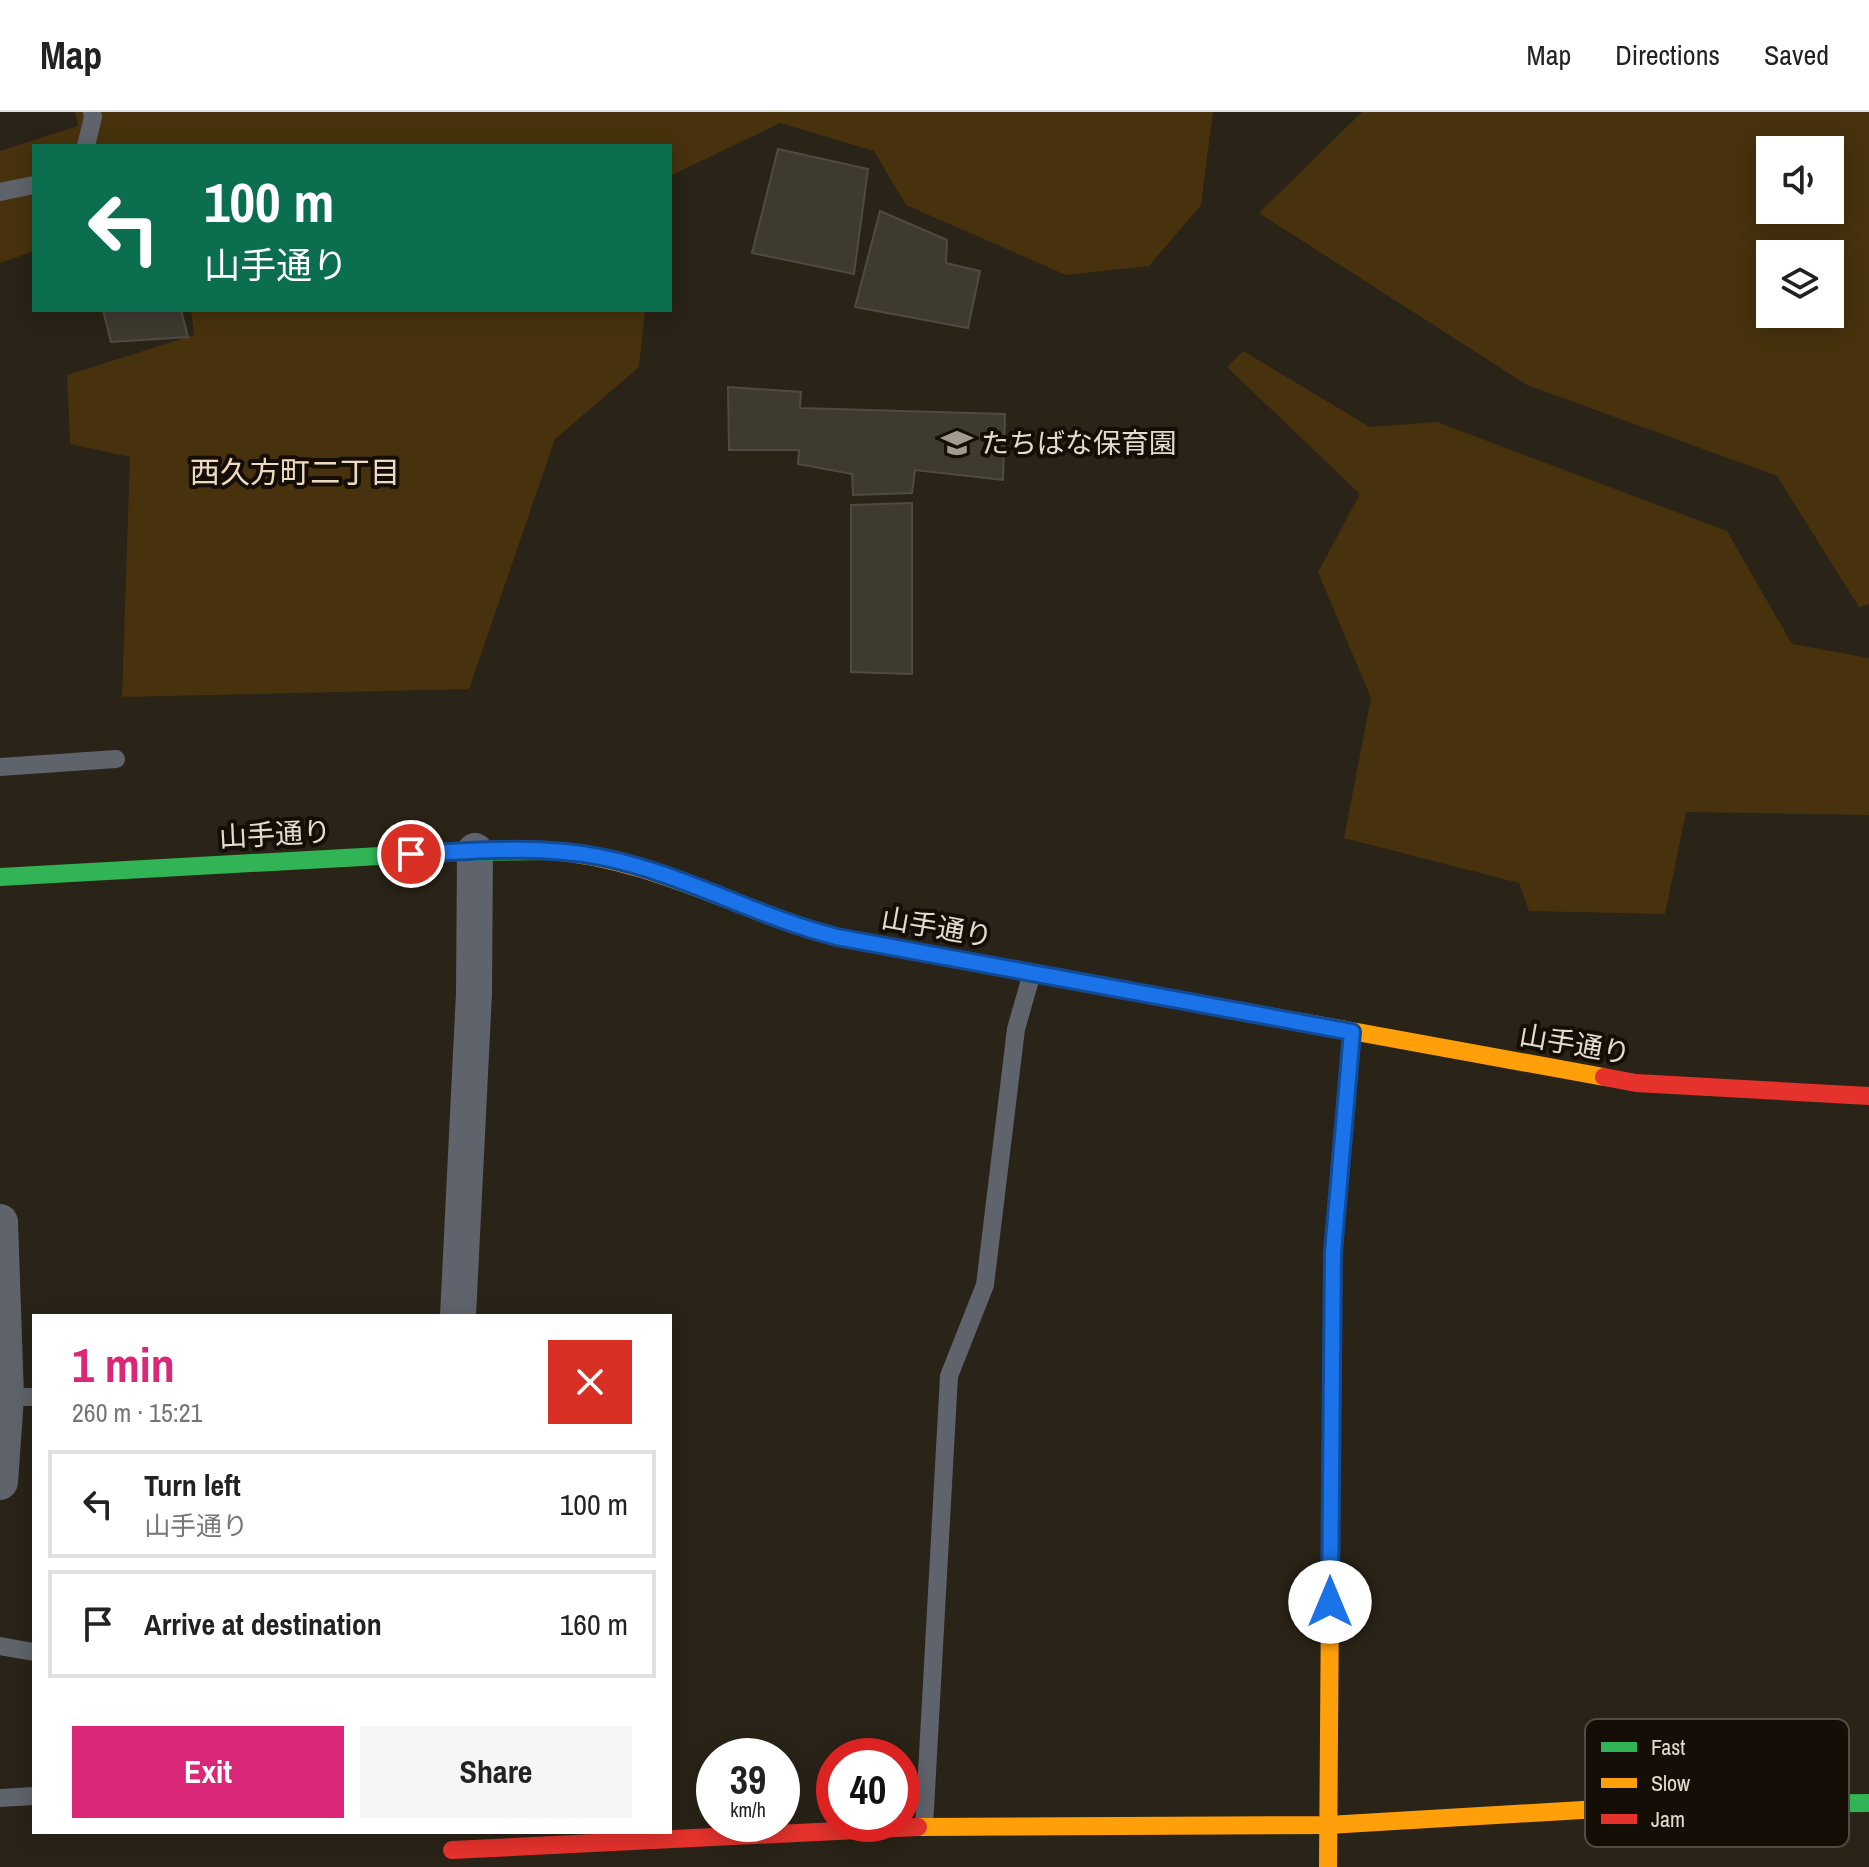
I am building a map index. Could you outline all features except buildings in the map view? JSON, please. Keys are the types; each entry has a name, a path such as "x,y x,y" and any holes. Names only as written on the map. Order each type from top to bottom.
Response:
{"street":[{"name":"山手通り","path":"0,877 475,851 566,853 599,857 684,882 806,930 1032,973 1636,1083 1869,1096"},
{"path":"458,1314 474,993 475,851"},
{"path":"1328,1867 1333,1252 1352,1032"},
{"path":"0,1222 20,1397 0,1482"},
{"path":"1849,1803 1869,1803"},
{"path":"452,1850 924,1827 1328,1825 1585,1810"}],"lane":[{"path":"86,144 92,112"},
{"path":"0,192 32,185"},
{"path":"0,767 116,759"},
{"path":"924,1827 949,1376 985,1285 1016,1029 1032,973"},
{"path":"0,1646 32,1652"},
{"path":"0,1798 32,1796"}],"shaded area":[{"path":"75,112 1213,112 1201,205 1149,266 1066,275 906,205 874,151 780,123 672,175 672,144 32,144 32,252 0,263 0,151 78,126"},
{"path":"1362,112 1869,112 1869,604 1859,607 1777,476 1527,385 1259,213"},
{"path":"191,312 645,312 639,367 555,439 469,689 122,697 130,457 70,444 67,375 194,335"},
{"path":"1243,351 1370,427 1437,422 1727,531 1792,644 1869,658 1869,815 1686,812 1665,914 1529,911 1519,883 1344,838 1371,698 1318,572 1360,494 1227,367"}],"traffic: fast":[{"path":"0,877 452,852 551,851"},
{"path":"918,952 1291,1020"},
{"path":"1332,1334 1333,1252 1352,1032"},
{"path":"1849,1803 1869,1803"}],"traffic: slow":[{"path":"551,851 584,855 648,871 818,932 918,952"},
{"path":"1291,1020 1604,1077"},
{"path":"1328,1867 1332,1334"},
{"path":"920,1827 1328,1825 1585,1810"}],"traffic: jam":[{"path":"1604,1077 1636,1083 1869,1096"},
{"path":"452,1850 816,1832"}],"place":[{"name":"たちばな保育園","path":"957,443"}],"district":[{"name":"西久方町二丁目","path":"295,472"}],"route":[{"path":"411,854 475,851 566,853 599,857 684,882 806,930 1352,1032 1333,1252 1330,1602"}]}
